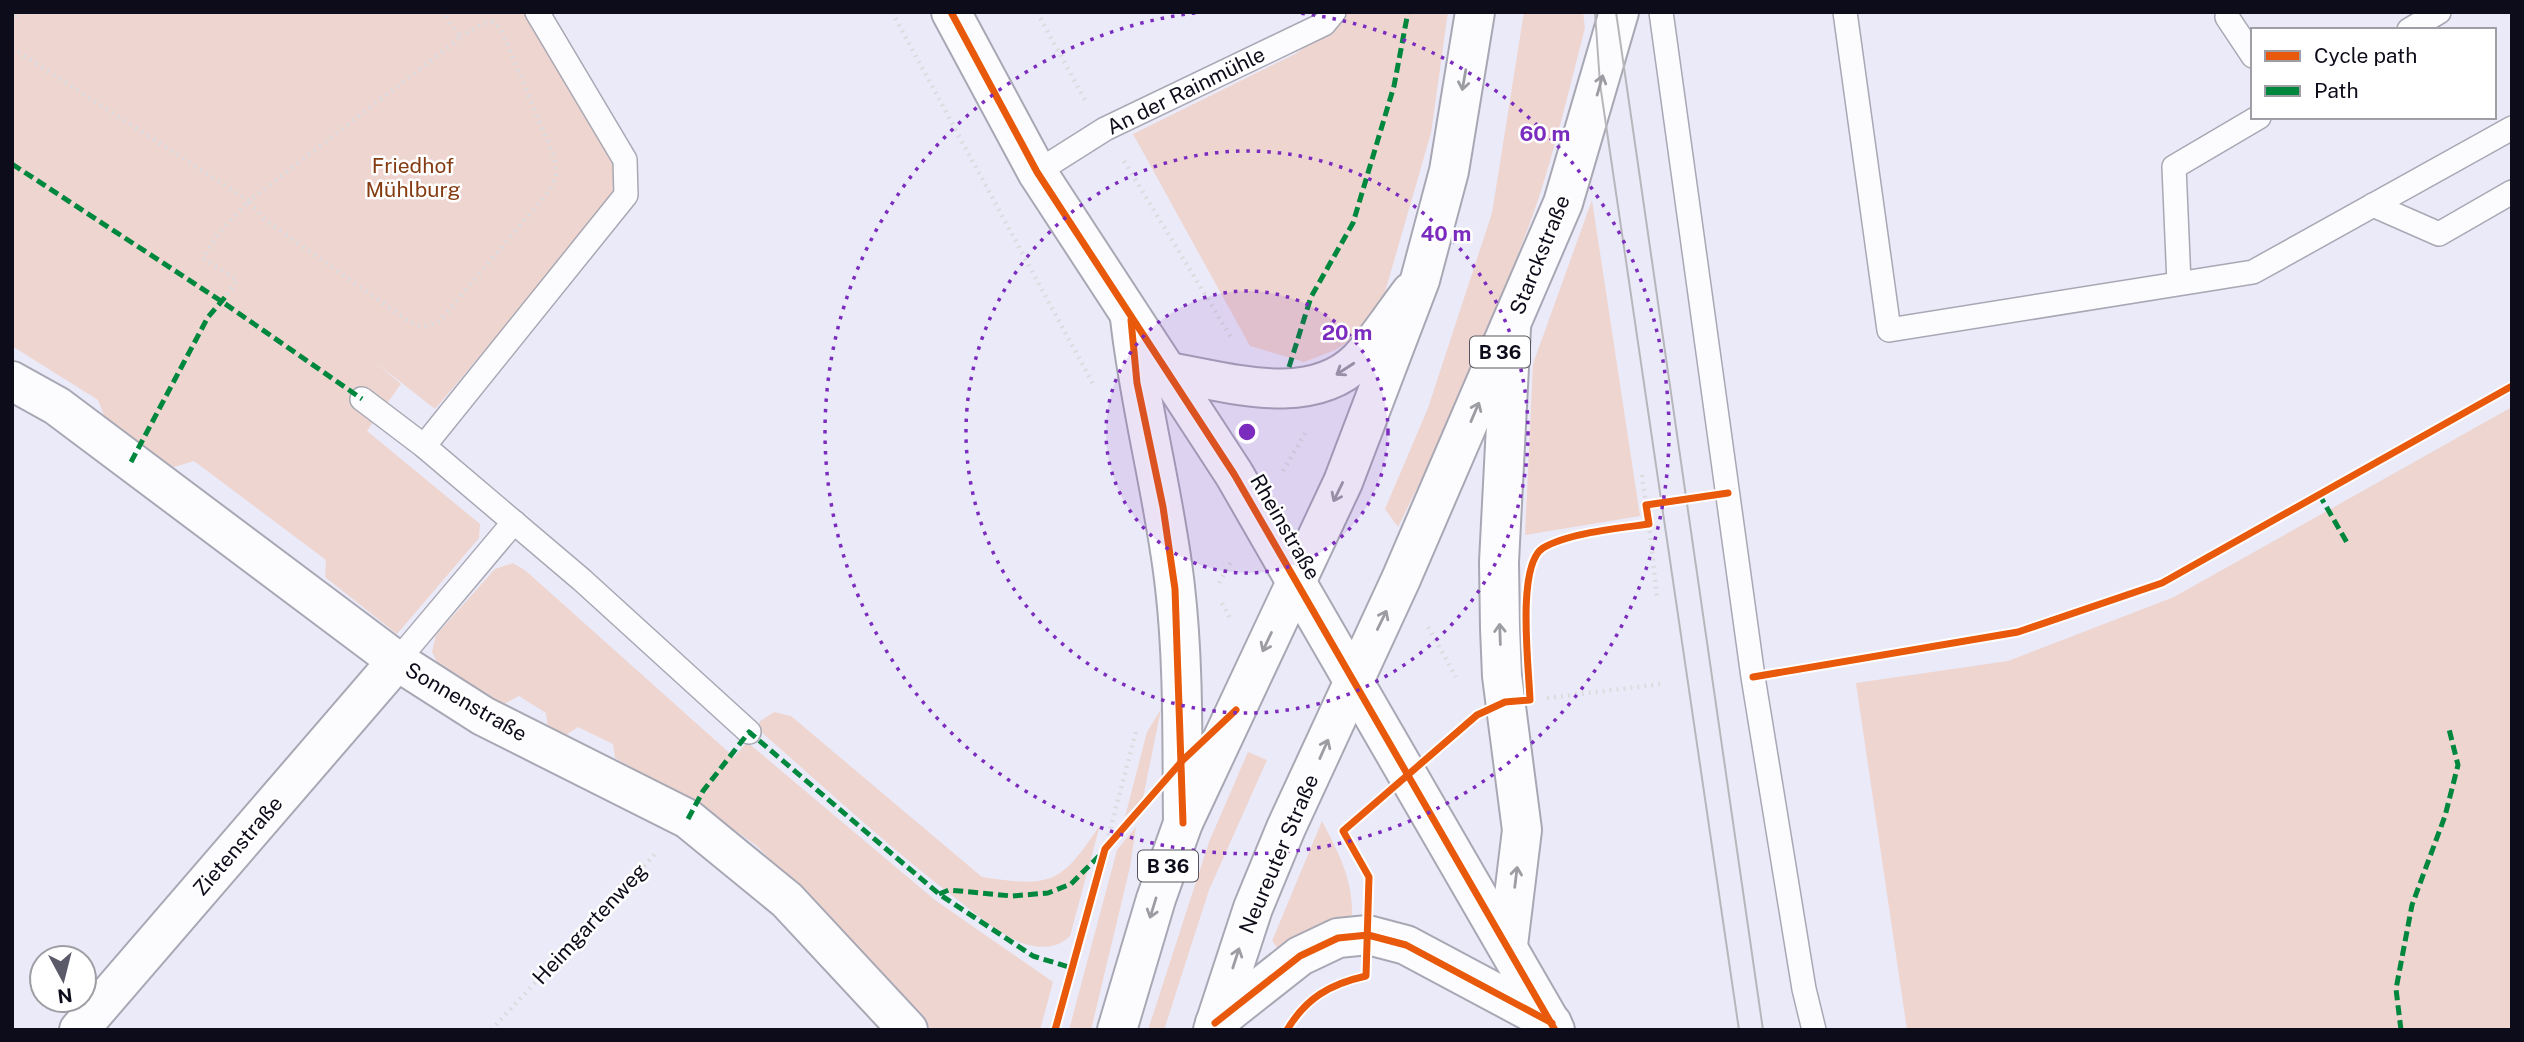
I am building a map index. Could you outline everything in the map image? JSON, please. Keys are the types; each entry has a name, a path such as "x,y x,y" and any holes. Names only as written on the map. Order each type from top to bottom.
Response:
{"main road":[{"name":"Rheinstraße","path":"951,12 1037,172 1234,474 1554,1026"},
{"name":"B 36","path":"1117,1030 1183,823 1358,447 1420,280 1449,171 1475,12"},
{"name":"Starckstraße","path":"1354,682 1563,203 1619,12"},
{"path":"1169,372 1268,389 1298,390 1332,378 1358,362 1420,280"},
{"path":"1130,316 1137,383 1163,507 1175,589 1183,823"},
{"path":"1507,945 1522,830 1502,676 1500,628 1499,562 1511,326"},
{"name":"Sonnenstraße","path":"12,382 57,406 397,662 483,716 688,819 787,900 908,1030"},
{"name":"Zietenstraße","path":"79,1030 397,662"},
{"name":"Neureuter Straße","path":"1214,1026 1253,908 1354,682"},
{"path":"1214,1026 1300,956 1338,938 1368,936 1406,945 1554,1026"}],"lane":[{"path":"424,446 625,195 625,160 537,12"},
{"name":"An der Rainmühle","path":"1037,172 1105,129 1324,24 1334,12"},
{"path":"1661,12 1754,677 1804,989 1814,1030"},
{"path":"1845,12 1889,330 2253,272 2512,128"},
{"path":"2228,12 2228,17 2251,54"},
{"path":"2413,28 2440,12"},
{"path":"2179,284 2174,167 2256,119"},
{"path":"2373,205 2439,234 2512,192"},
{"path":"362,399 424,446 514,522 749,732"},
{"path":"397,662 514,522"}],"path":[{"path":"12,23 18,12"},
{"path":"442,12 461,37"},
{"path":"892,12 1081,361 1097,397"},
{"path":"12,48 249,201 265,220 410,322 422,327 438,323 550,190 556,176 555,159 502,29 493,22 481,24 461,37 249,201 217,235 203,258 237,280 227,295"},
{"path":"1642,475 1646,505"},
{"path":"1649,524 1657,597"},
{"path":"1543,698 1661,684"},
{"path":"1105,849 1139,722"}],"green space":[{"name":"Friedhof Mühlburg","path":"12,12 528,12 616,160 616,196 435,409 375,362 401,384 367,431 480,524 479,538 397,634 325,577 326,560 194,461 174,467 107,423 98,400 12,346"},
{"path":"1343,12 1448,12 1431,133 1383,299 1360,334 1335,350 1304,362 1250,346 1133,134 1295,54 1331,30"},
{"path":"1524,12 1583,12 1585,28 1553,151 1530,223 1468,377 1398,527 1385,509 1428,408 1492,213"},
{"path":"1592,200 1640,516 1525,535 1533,364"},
{"path":"2512,407 2512,1030 1907,1030 1856,683 2008,661 2174,597"},
{"path":"513,563 526,571 734,757 747,742 935,900 1053,982 1040,1030 932,1030 757,846 711,813 615,758 613,744 578,727 566,735 548,730 546,713 519,696 502,705 437,662 432,652 436,635 495,569"},
{"path":"1161,709 1143,798 1125,817 1147,732"},
{"path":"774,712 791,716 982,877 1025,882 1053,877 1075,859 1100,825 1070,936 1055,945 1031,946 1006,936 979,917 879,836 758,729 760,721"},
{"path":"1248,752 1267,760 1209,890 1164,1030 1148,1030 1209,842"},
{"path":"1322,821 1347,878 1352,915 1307,930 1280,951 1272,941"},
{"path":"1136,827 1130,867 1091,1030 1069,1030 1117,850"}],"tram line":[{"path":"1595,12 1600,84 1739,1030"},
{"path":"1616,12 1763,1030"}],"marked path":[{"path":"1289,367 1311,297 1353,223 1394,86 1408,12"},
{"path":"12,164 221,301 362,399"},
{"path":"131,462 208,317 227,295"},
{"path":"2319,494 2349,546"},
{"path":"2401,1030 2396,989 2412,905 2445,816 2458,765 2449,729"},
{"path":"688,819 703,791 749,732 939,894 1033,956 1072,968"},
{"path":"939,894 949,890 1012,896 1048,893 1071,884 1099,856"}],"cycle path":[{"path":"951,12 1037,172 1234,474 1555,1030"},
{"path":"1131,320 1137,383 1163,507 1175,589 1183,823"},
{"path":"1753,677 2018,632 2162,583 2512,386"},
{"path":"1287,1030 1302,1009 1320,994 1341,983 1366,976 1369,877 1343,831 1477,715 1505,702 1530,700 1527,595 1529,575 1535,558 1543,548 1566,538 1649,524 1646,505 1728,493"},
{"path":"1055,1030 1105,849 1183,760 1236,710"},
{"path":"1215,1023 1300,956 1338,938 1368,935 1406,945 1552,1023"}]}
